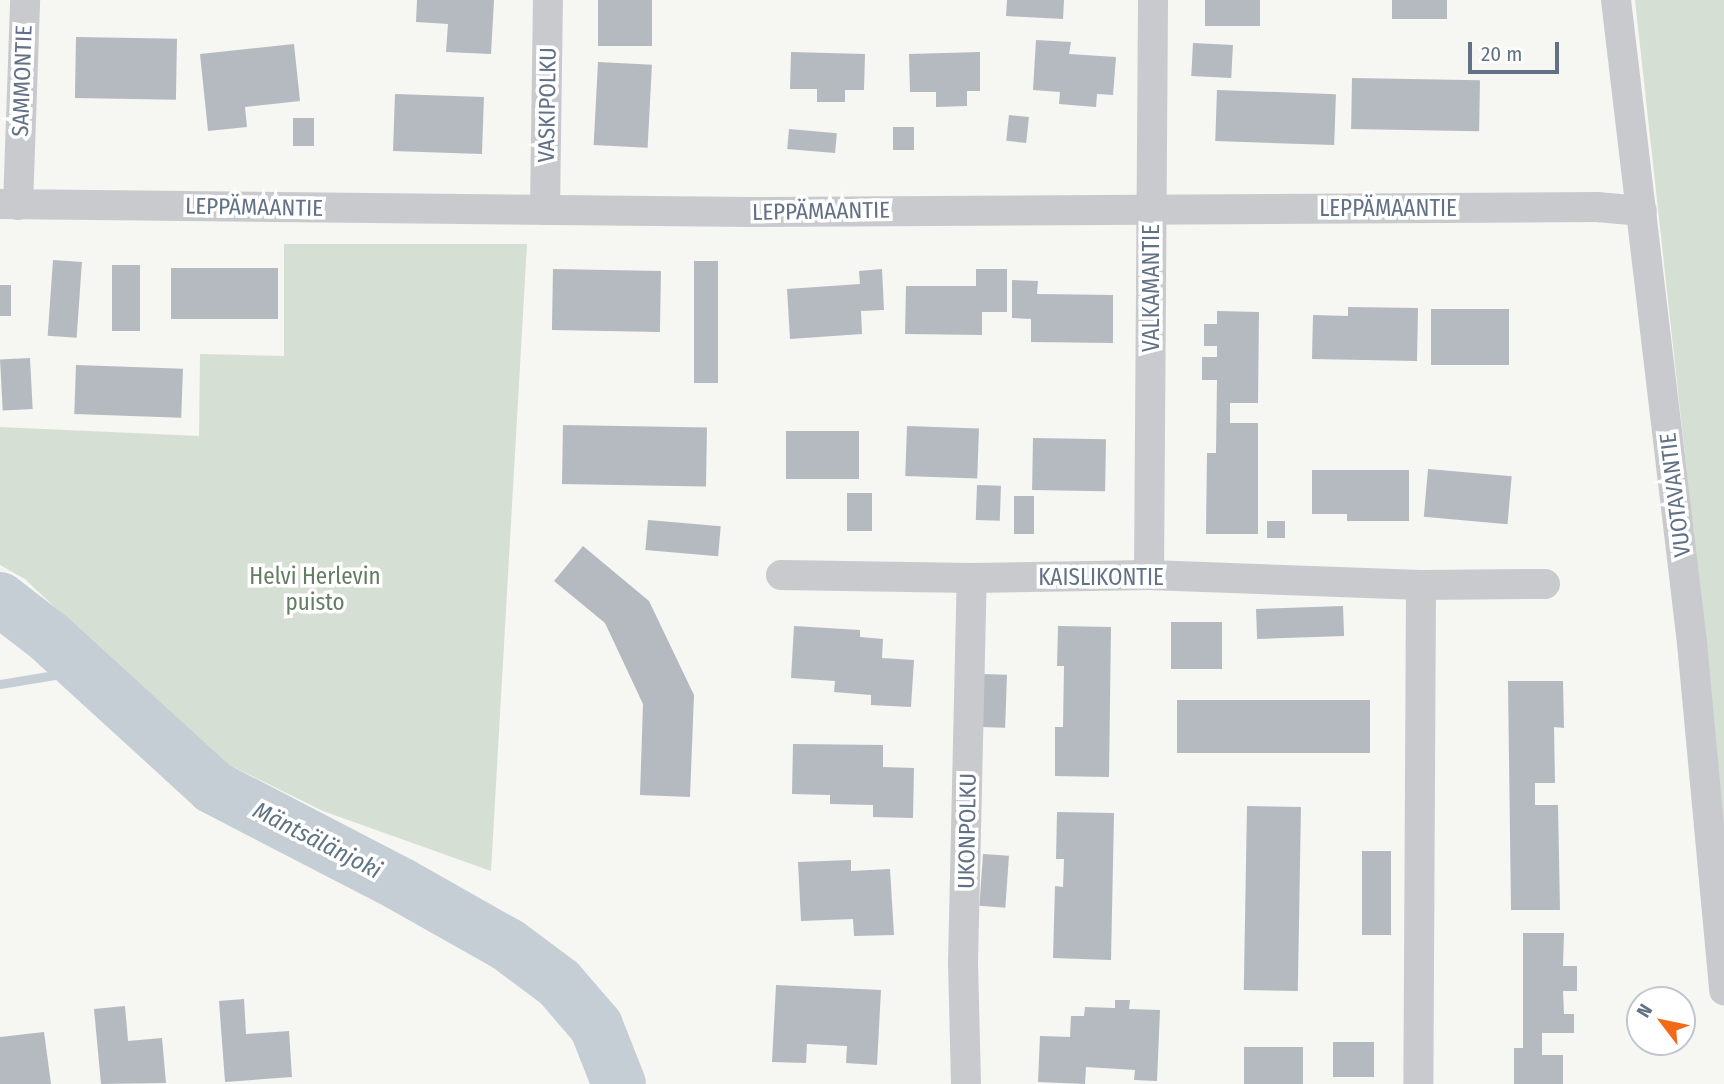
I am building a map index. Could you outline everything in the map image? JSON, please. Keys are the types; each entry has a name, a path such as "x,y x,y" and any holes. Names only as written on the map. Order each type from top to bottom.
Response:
{"street":[{"name":"SAMMONTIE","path":"9,204 25,0"},
{"name":"VASKIPOLKU","path":"545,209 548,0"},
{"name":"VALKAMANTIE","path":"1149,575 1153,0"},
{"name":"VUOTAVANTIE","path":"1616,0 1692,643 1724,991"},
{"name":"LEPPÄMAANTIE","path":"9,204 765,212 1597,207 1642,212"},
{"name":"KAISLIKONTIE","path":"781,575 972,578 1149,575 1421,585 1545,584"},
{"name":"UKONPOLKU","path":"966,1084 963,963 972,578"},
{"path":"1418,1084 1421,585"}],"green space":[{"path":"1635,0 1724,0 1724,838 1702,610"},
{"name":"Helvi Herlevin puisto","path":"284,244 527,244 491,871 323,811 211,756 25,579 0,565 0,427 199,436 200,354 284,356"}],"building":[{"path":"417,0 494,0 491,54 446,52 448,24 416,22"},
{"path":"598,0 652,0 652,46 598,46"},
{"path":"1007,0 1064,0 1063,19 1006,16"},
{"path":"1205,0 1260,0 1260,26 1205,26"},
{"path":"1392,0 1447,0 1447,19 1392,19"},
{"path":"76,37 177,39 176,100 75,98"},
{"path":"1036,40 1071,42 1069,54 1116,57 1113,95 1097,94 1096,107 1059,104 1060,92 1033,90"},
{"path":"1193,43 1233,45 1231,78 1191,76"},
{"path":"294,44 300,101 245,107 247,127 208,131 200,54"},
{"path":"791,52 865,54 864,90 845,90 845,102 817,102 817,89 790,89"},
{"path":"980,52 980,91 967,91 967,106 936,107 936,92 910,92 909,54"},
{"path":"598,62 652,65 648,148 594,145"},
{"path":"1352,78 1480,80 1479,131 1351,129"},
{"path":"1217,90 1336,94 1334,145 1215,141"},
{"path":"395,94 484,97 482,154 393,151"},
{"path":"1009,115 1029,117 1026,143 1006,141"},
{"path":"293,118 314,118 314,146 293,146"},
{"path":"893,127 914,127 914,150 893,150"},
{"path":"789,129 837,133 835,153 787,149"},
{"path":"53,260 82,262 77,338 48,336"},
{"path":"694,261 718,261 718,383 694,383"},
{"path":"112,265 140,265 140,331 112,331"},
{"path":"171,268 278,268 278,319 171,319"},
{"path":"553,269 661,271 660,332 552,330"},
{"path":"882,269 884,310 861,311 862,334 790,339 787,289 860,284 859,271"},
{"path":"976,269 1007,269 1007,312 982,312 982,335 905,334 906,286 976,286"},
{"path":"1012,280 1038,281 1037,294 1113,295 1113,343 1031,342 1031,319 1012,318"},
{"path":"0,285 11,285 11,316 0,316"},
{"path":"1348,307 1418,308 1417,361 1312,359 1313,315 1348,316"},
{"path":"1431,309 1509,309 1509,365 1431,365"},
{"path":"1217,311 1259,312 1258,403 1230,403 1230,423 1258,423 1258,534 1206,534 1207,453 1216,453 1217,380 1202,380 1202,357 1217,357 1217,346 1204,346 1204,324 1217,324"},
{"path":"30,358 33,409 3,411 0,360"},
{"path":"76,365 183,369 181,418 74,414"},
{"path":"563,425 707,428 706,487 562,484"},
{"path":"907,426 979,429 977,478 905,476"},
{"path":"786,431 859,431 859,479 786,479"},
{"path":"1033,438 1106,439 1105,491 1032,490"},
{"path":"1428,469 1512,476 1507,524 1424,517"},
{"path":"1312,470 1409,470 1409,521 1347,521 1347,514 1312,514"},
{"path":"977,485 1001,486 1000,521 976,520"},
{"path":"847,493 872,493 872,531 847,531"},
{"path":"1014,496 1034,496 1034,534 1014,534"},
{"path":"648,520 721,526 718,556 645,550"},
{"path":"1267,521 1285,521 1285,538 1267,538"},
{"path":"583,546 649,601 694,695 690,797 640,795 643,704 605,623 554,581"},
{"path":"1343,606 1344,636 1257,639 1256,609"},
{"path":"1171,622 1222,622 1222,669 1171,669"},
{"path":"794,626 860,630 860,637 883,639 882,658 914,660 911,707 871,705 871,695 834,692 835,681 791,678"},
{"path":"1058,626 1111,627 1109,777 1055,776 1055,727 1063,727 1064,666 1057,666"},
{"path":"982,674 1007,675 1005,728 980,727"},
{"path":"1508,681 1563,681 1564,728 1554,727 1555,783 1535,783 1535,805 1558,805 1560,910 1511,910"},
{"path":"1177,700 1370,700 1370,753 1177,753"},
{"path":"793,744 883,745 883,767 914,768 913,818 873,817 873,805 830,804 830,795 792,794"},
{"path":"1247,806 1301,807 1298,991 1244,990"},
{"path":"1057,812 1114,813 1111,960 1053,958 1055,886 1063,887 1064,859 1056,859"},
{"path":"1362,851 1391,851 1391,935 1362,935"},
{"path":"983,854 1009,856 1005,908 979,906"},
{"path":"851,860 851,871 890,869 894,935 854,936 853,919 801,921 798,862"},
{"path":"1523,933 1564,933 1563,966 1577,966 1577,991 1563,991 1564,1014 1574,1014 1574,1033 1542,1033 1542,1055 1563,1055 1563,1084 1514,1084 1514,1048 1523,1048"},
{"path":"776,985 881,990 877,1065 846,1063 847,1046 807,1044 806,1063 772,1062"},
{"path":"244,999 246,1034 289,1031 292,1077 225,1082 219,1001"},
{"path":"1115,1000 1130,1000 1129,1009 1160,1010 1157,1081 1134,1080 1135,1070 1086,1067 1085,1084 1038,1082 1040,1036 1070,1037 1071,1016 1084,1016 1085,1007 1115,1008"},
{"path":"125,1006 128,1041 162,1038 166,1083 101,1084 94,1009"},
{"path":"44,1032 51,1084 0,1084 0,1037"},
{"path":"1333,1042 1374,1042 1374,1077 1333,1077"},
{"path":"1244,1047 1303,1047 1303,1084 1244,1084"}],"waterway":[{"name":"Mäntsälänjoki","path":"0,599 49,637 213,787 400,884 508,945 559,983 596,1026 619,1084"},
{"path":"0,684 85,670"}]}
